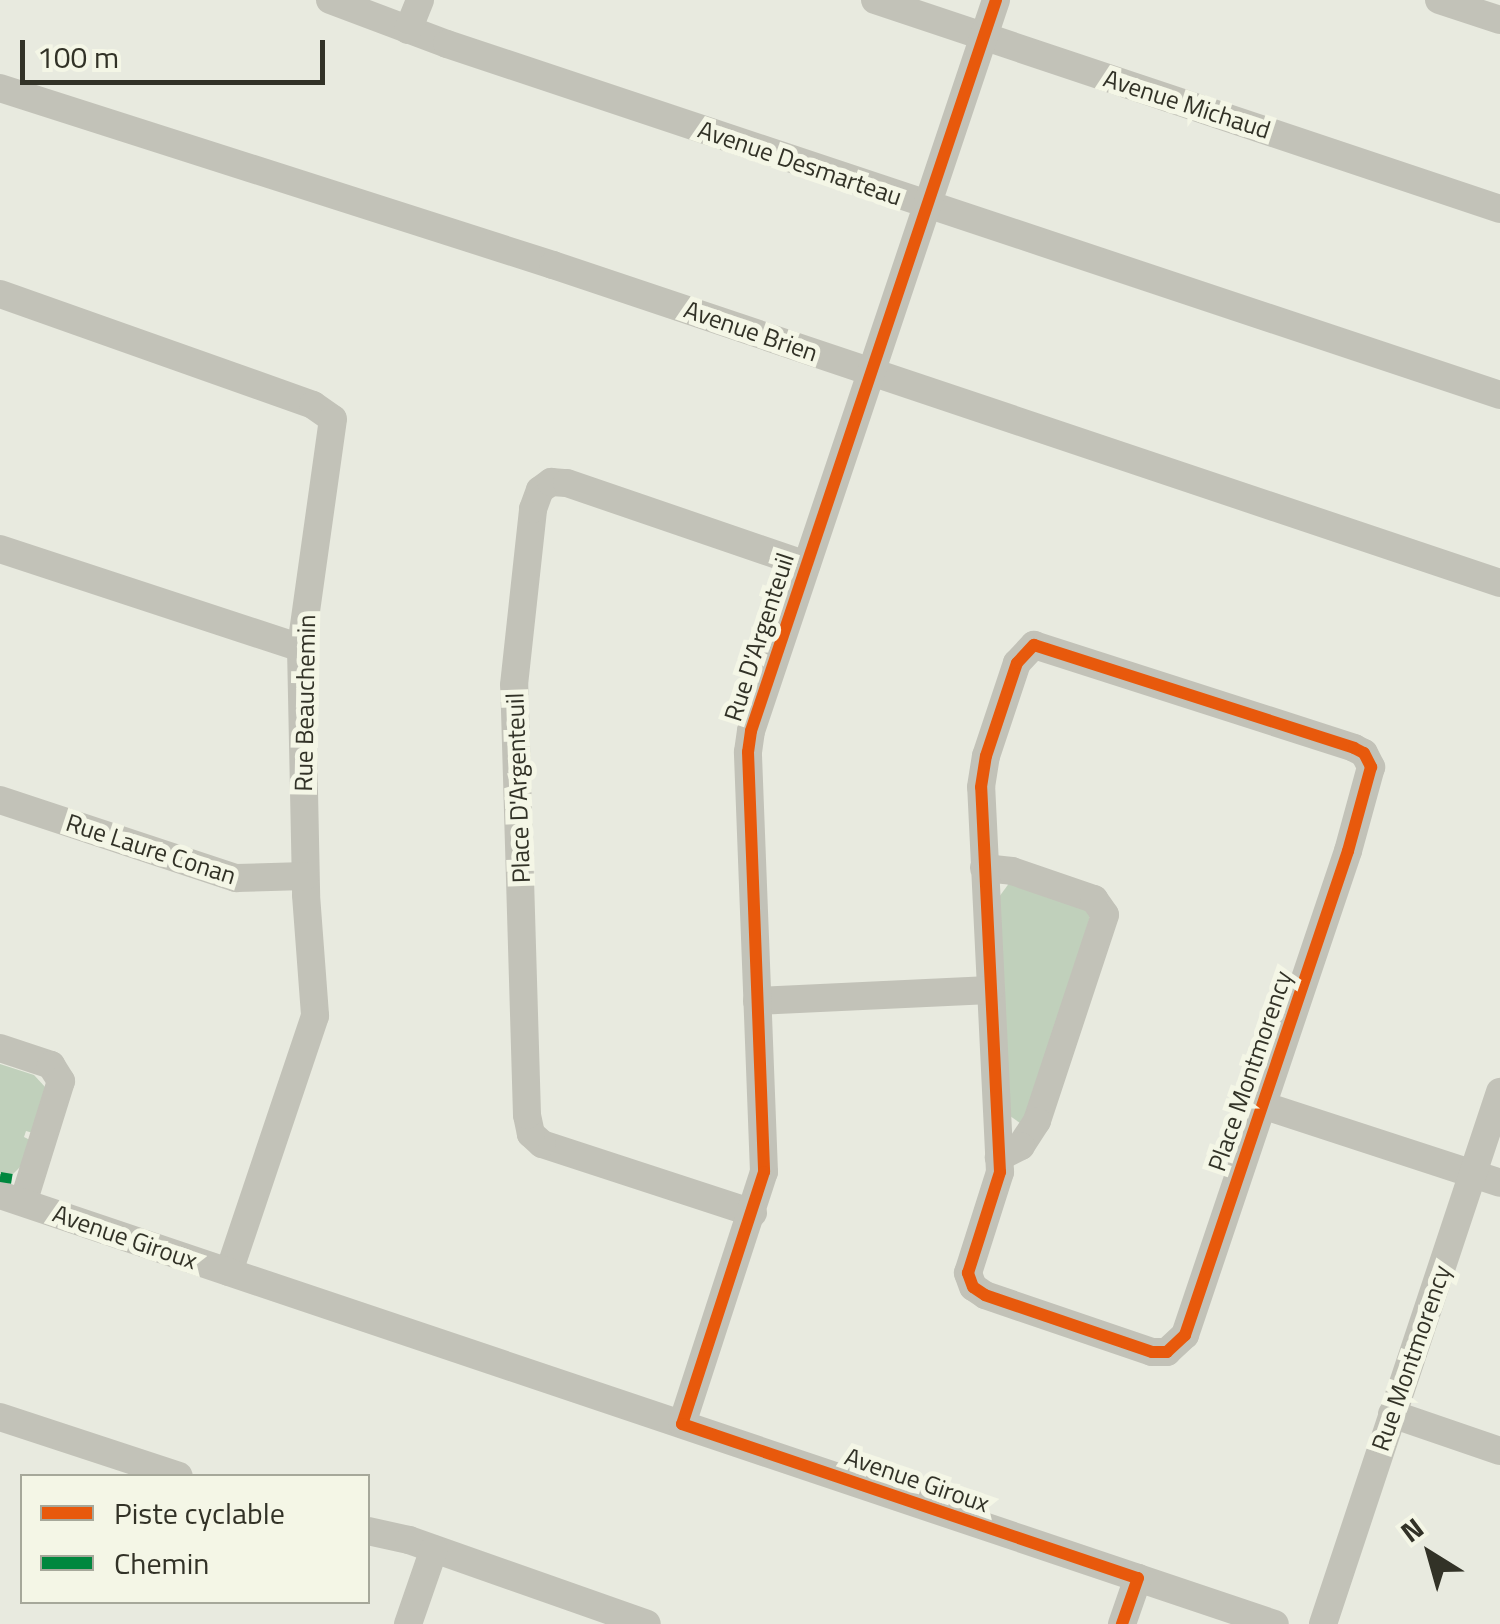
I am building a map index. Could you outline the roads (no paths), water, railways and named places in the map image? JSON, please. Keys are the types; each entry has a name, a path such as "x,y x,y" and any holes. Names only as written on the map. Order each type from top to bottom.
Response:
{"street":[{"name":"Avenue Desmarteau","path":"330,0 927,206 1500,395"},
{"path":"408,30 420,0"},
{"name":"Avenue Michaud","path":"875,0 1500,209"},
{"name":"Rue D'Argenteuil","path":"682,1424 764,1172 749,742 996,0"},
{"path":"1439,0 1500,20"},
{"name":"Avenue Brien","path":"0,88 537,259 1500,582"},
{"name":"Rue Beauchemin","path":"0,294 332,416 301,648 314,1028 228,1272"},
{"name":"Place D'Argenteuil","path":"752,1213 542,1144 532,1134 527,1115 514,685 533,508 540,490 551,482 567,483 806,565"},
{"path":"0,549 301,648"},
{"name":"Place Montmorency","path":"1030,646 1067,652 1364,753 1370,762 1370,779 1185,1334 1167,1352 1152,1352 974,1287 968,1268 1000,1176 984,868 980,798 986,756 1017,663 1030,646"},
{"name":"Rue Laure Conan","path":"0,800 236,878 306,876"},
{"path":"984,868 1012,871 1094,898 1105,916 1037,1121 1016,1151 999,1157"},
{"path":"756,1001 990,990"},
{"path":"0,1048 50,1065 62,1081 12,1198"},
{"name":"Rue Montmorency","path":"1323,1624 1392,1414 1486,1178 1500,1092"},
{"path":"1262,1105 1486,1178"},
{"name":"Avenue Giroux","path":"12,1198 60,1218 1274,1624"},
{"path":"1392,1414 1500,1450"},
{"path":"0,1417 146,1472"},
{"path":"370,1531 434,1548 641,1623"},
{"path":"408,1624 434,1548"},
{"path":"1122,1624 1138,1578"}]}
